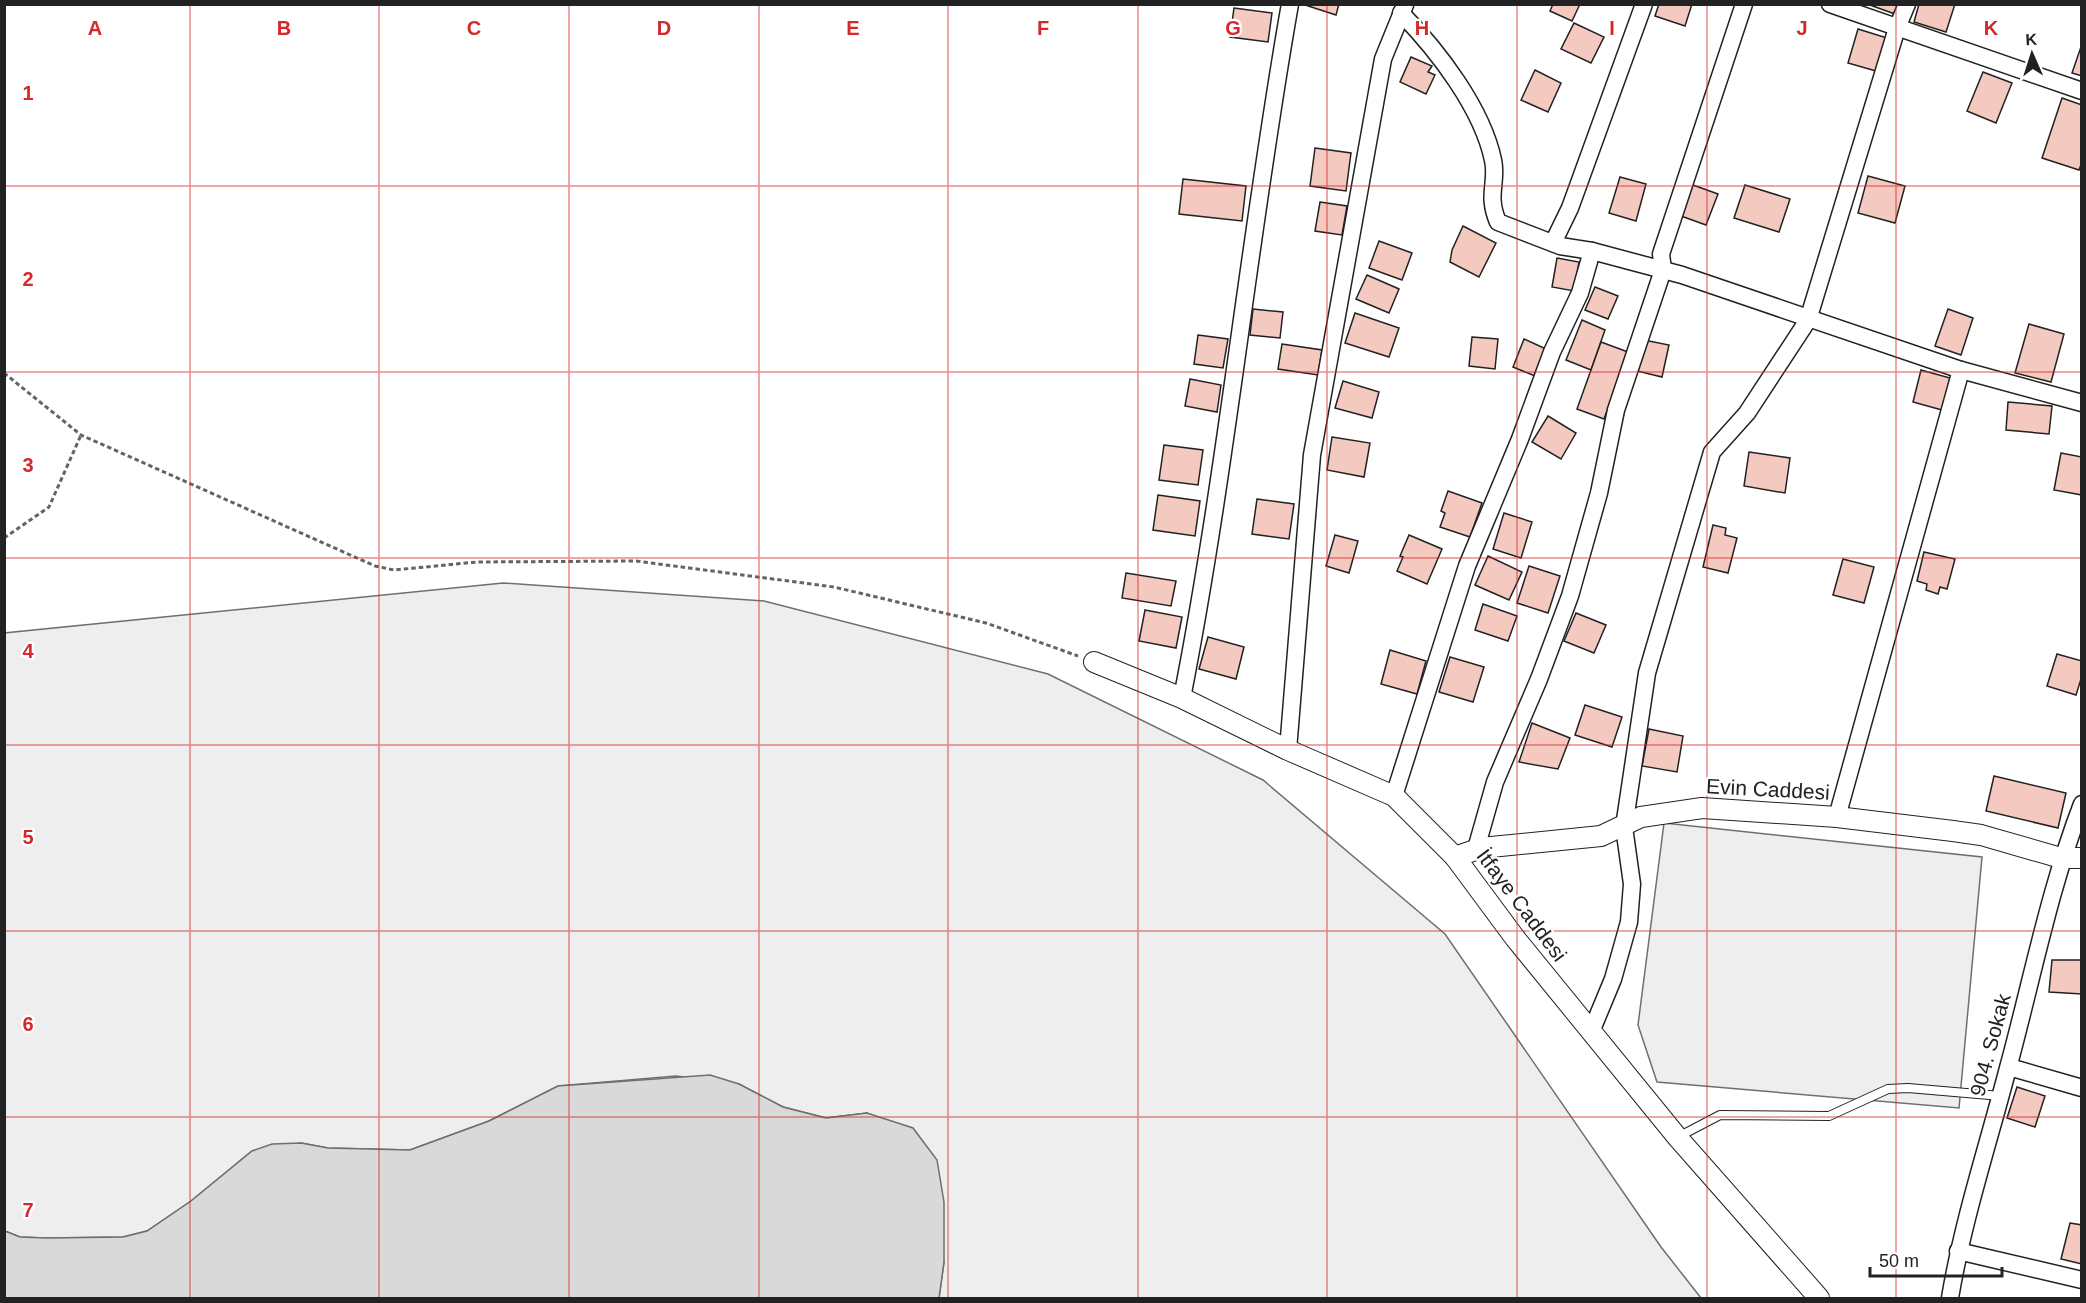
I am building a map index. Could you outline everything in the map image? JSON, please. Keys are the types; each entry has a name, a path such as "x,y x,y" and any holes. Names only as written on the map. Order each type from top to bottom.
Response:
{"street":[{"path":"1182,698 1200,607 1271,114 1290,4"},
{"path":"1553,243 1570,208 1644,4"},
{"path":"1476,849 1495,782 1539,679 1570,596 1599,494 1616,410 1663,270 1661,254 1744,4"},
{"path":"1830,4 2082,91"},
{"path":"1591,1032 1613,979 1629,922 1632,885 1624,827 1647,673 1712,452 1747,413 1808,320 1906,4"},
{"path":"1403,9 1428,41 1462,92 1486,136 1494,162 1491,206 1498,222 1553,243 1663,270 1961,370 2082,404"},
{"path":"1288,750 1312,456 1381,69 1403,9"},
{"path":"1394,796 1467,566 1520,439 1552,352 1580,293 1592,251"},
{"path":"1837,817 1961,370"},
{"name":"İtfaye Caddesi","path":"1094,662 1182,698 1288,750 1394,796 1455,857 1515,938 1678,1138 1819,1299"},
{"name":"904. Sokak","path":"1950,1299 1958,1251 2001,1096 2061,858 2082,804"},
{"name":"Evin Caddesi","path":"1455,857 1476,849 1601,836 1641,817 1702,808 1837,817 1981,835 2061,858 2082,858"},
{"path":"2061,858 2082,869"},
{"path":"2008,1067 2082,1088"},
{"path":"1958,1251 2082,1280"}],"lane":[{"path":"1678,1138 1720,1115 1829,1116 1888,1089 1908,1088 2001,1096"}],"path":[{"path":"4,373 81,435 375,566 394,570 477,562 636,561 834,588 986,623 1094,662"},
{"path":"4,538 49,507 81,435"}],"shaded area":[{"path":"503,583 764,601 1048,674 1263,780 1445,934 1661,1247 1701,1298 939,1298 944,1262 867,1113 826,1118 783,1107 739,1084 676,1076 558,1086 489,1121 410,1150 328,1148 301,1143 252,1151 191,1201 147,1231 123,1237 20,1237 5,1231 4,633"},
{"path":"1664,823 1982,857 1959,1108 1657,1082 1638,1025"},
{"path":"710,1075 739,1084 783,1107 826,1118 867,1113 913,1128 937,1160 944,1202 944,1262 939,1298 5,1298 5,1231 20,1237 46,1238 123,1237 147,1231 191,1201 252,1151 272,1144 301,1143 328,1148 410,1150 489,1121 558,1086"}],"building":[{"path":"1302,4 1339,4 1336,15"},
{"path":"1553,4 1580,4 1572,21 1550,11"},
{"path":"1659,4 1692,4 1685,26 1655,16"},
{"path":"1867,4 1899,4 1895,14"},
{"path":"1919,4 1955,4 1946,32 1914,22"},
{"path":"1234,8 1272,13 1268,42 1230,37"},
{"path":"1574,23 1604,37 1591,63 1561,49"},
{"path":"1858,29 1887,38 1876,71 1848,63"},
{"path":"2082,44 2082,76 2072,73"},
{"path":"1411,57 1432,66 1428,72 1435,75 1426,94 1400,82"},
{"path":"1535,70 1561,83 1548,112 1521,100"},
{"path":"1983,72 2012,83 1996,123 1967,111"},
{"path":"2062,98 2082,105 2082,162 2079,170 2042,158"},
{"path":"1315,148 1351,153 1346,191 1310,186"},
{"path":"1868,176 1905,186 1895,223 1858,213"},
{"path":"1620,177 1646,184 1636,221 1609,213"},
{"path":"1183,179 1246,186 1242,221 1179,214"},
{"path":"1693,185 1718,194 1706,225 1681,216"},
{"path":"1745,185 1790,199 1779,232 1734,218"},
{"path":"1320,202 1347,206 1342,235 1315,231"},
{"path":"1463,226 1496,243 1479,277 1450,262 1452,250"},
{"path":"1379,241 1412,253 1402,280 1369,268"},
{"path":"1557,258 1579,262 1574,291 1552,287"},
{"path":"1367,275 1399,289 1389,313 1356,299"},
{"path":"1595,287 1618,296 1608,319 1585,310"},
{"path":"1253,309 1283,312 1280,338 1250,335"},
{"path":"1948,309 1973,318 1961,355 1935,346"},
{"path":"1355,313 1399,328 1389,357 1345,343"},
{"path":"1582,320 1605,330 1591,370 1566,360"},
{"path":"2029,324 2064,334 2051,382 2015,373"},
{"path":"1198,335 1228,339 1223,368 1194,364"},
{"path":"1472,337 1498,339 1495,369 1469,366"},
{"path":"1524,339 1546,349 1535,376 1513,367"},
{"path":"1644,340 1669,345 1662,377 1637,371"},
{"path":"1601,342 1628,352 1604,419 1577,409"},
{"path":"1282,344 1322,350 1318,375 1278,369"},
{"path":"1921,370 1950,378 1942,410 1913,402"},
{"path":"1190,379 1221,385 1217,412 1185,406"},
{"path":"1343,381 1379,392 1372,418 1335,408"},
{"path":"2008,402 2052,406 2049,434 2006,430"},
{"path":"1548,416 1576,433 1561,459 1532,442"},
{"path":"1332,437 1370,443 1364,477 1327,470"},
{"path":"1164,445 1203,450 1198,485 1159,480"},
{"path":"1749,452 1790,458 1785,493 1744,486"},
{"path":"2061,453 2082,457 2082,495 2054,490"},
{"path":"1448,491 1482,503 1470,537 1440,527 1445,513 1441,511"},
{"path":"1158,495 1200,501 1195,536 1153,530"},
{"path":"1257,499 1294,504 1289,539 1252,534"},
{"path":"1504,513 1532,522 1521,558 1493,549"},
{"path":"1713,525 1726,528 1725,535 1737,538 1728,573 1703,567"},
{"path":"1335,535 1358,541 1349,573 1326,566"},
{"path":"1409,535 1442,549 1427,584 1397,571 1403,557 1400,556"},
{"path":"1924,552 1955,559 1947,589 1940,587 1938,594 1926,590 1927,584 1917,581"},
{"path":"1488,556 1522,572 1509,600 1475,585"},
{"path":"1843,559 1874,567 1864,603 1833,595"},
{"path":"1529,566 1560,576 1548,613 1517,603"},
{"path":"1126,573 1176,581 1171,606 1122,598"},
{"path":"1483,604 1517,616 1508,641 1475,630"},
{"path":"1145,610 1182,617 1176,648 1139,641"},
{"path":"1576,613 1606,625 1594,653 1564,641"},
{"path":"1208,637 1244,647 1236,679 1199,669"},
{"path":"1390,650 1426,661 1417,694 1381,684"},
{"path":"2057,654 2082,661 2082,676 2076,695 2047,686"},
{"path":"1450,657 1484,667 1473,702 1439,692"},
{"path":"1585,705 1622,717 1612,747 1575,735"},
{"path":"1532,723 1570,738 1558,769 1519,762"},
{"path":"1649,729 1683,736 1677,772 1642,766"},
{"path":"1994,776 2066,793 2058,828 1986,811"},
{"path":"2052,960 2082,960 2082,994 2049,992"},
{"path":"2017,1087 2045,1096 2035,1127 2007,1118"},
{"path":"2070,1223 2082,1225 2082,1264 2061,1259"}]}
